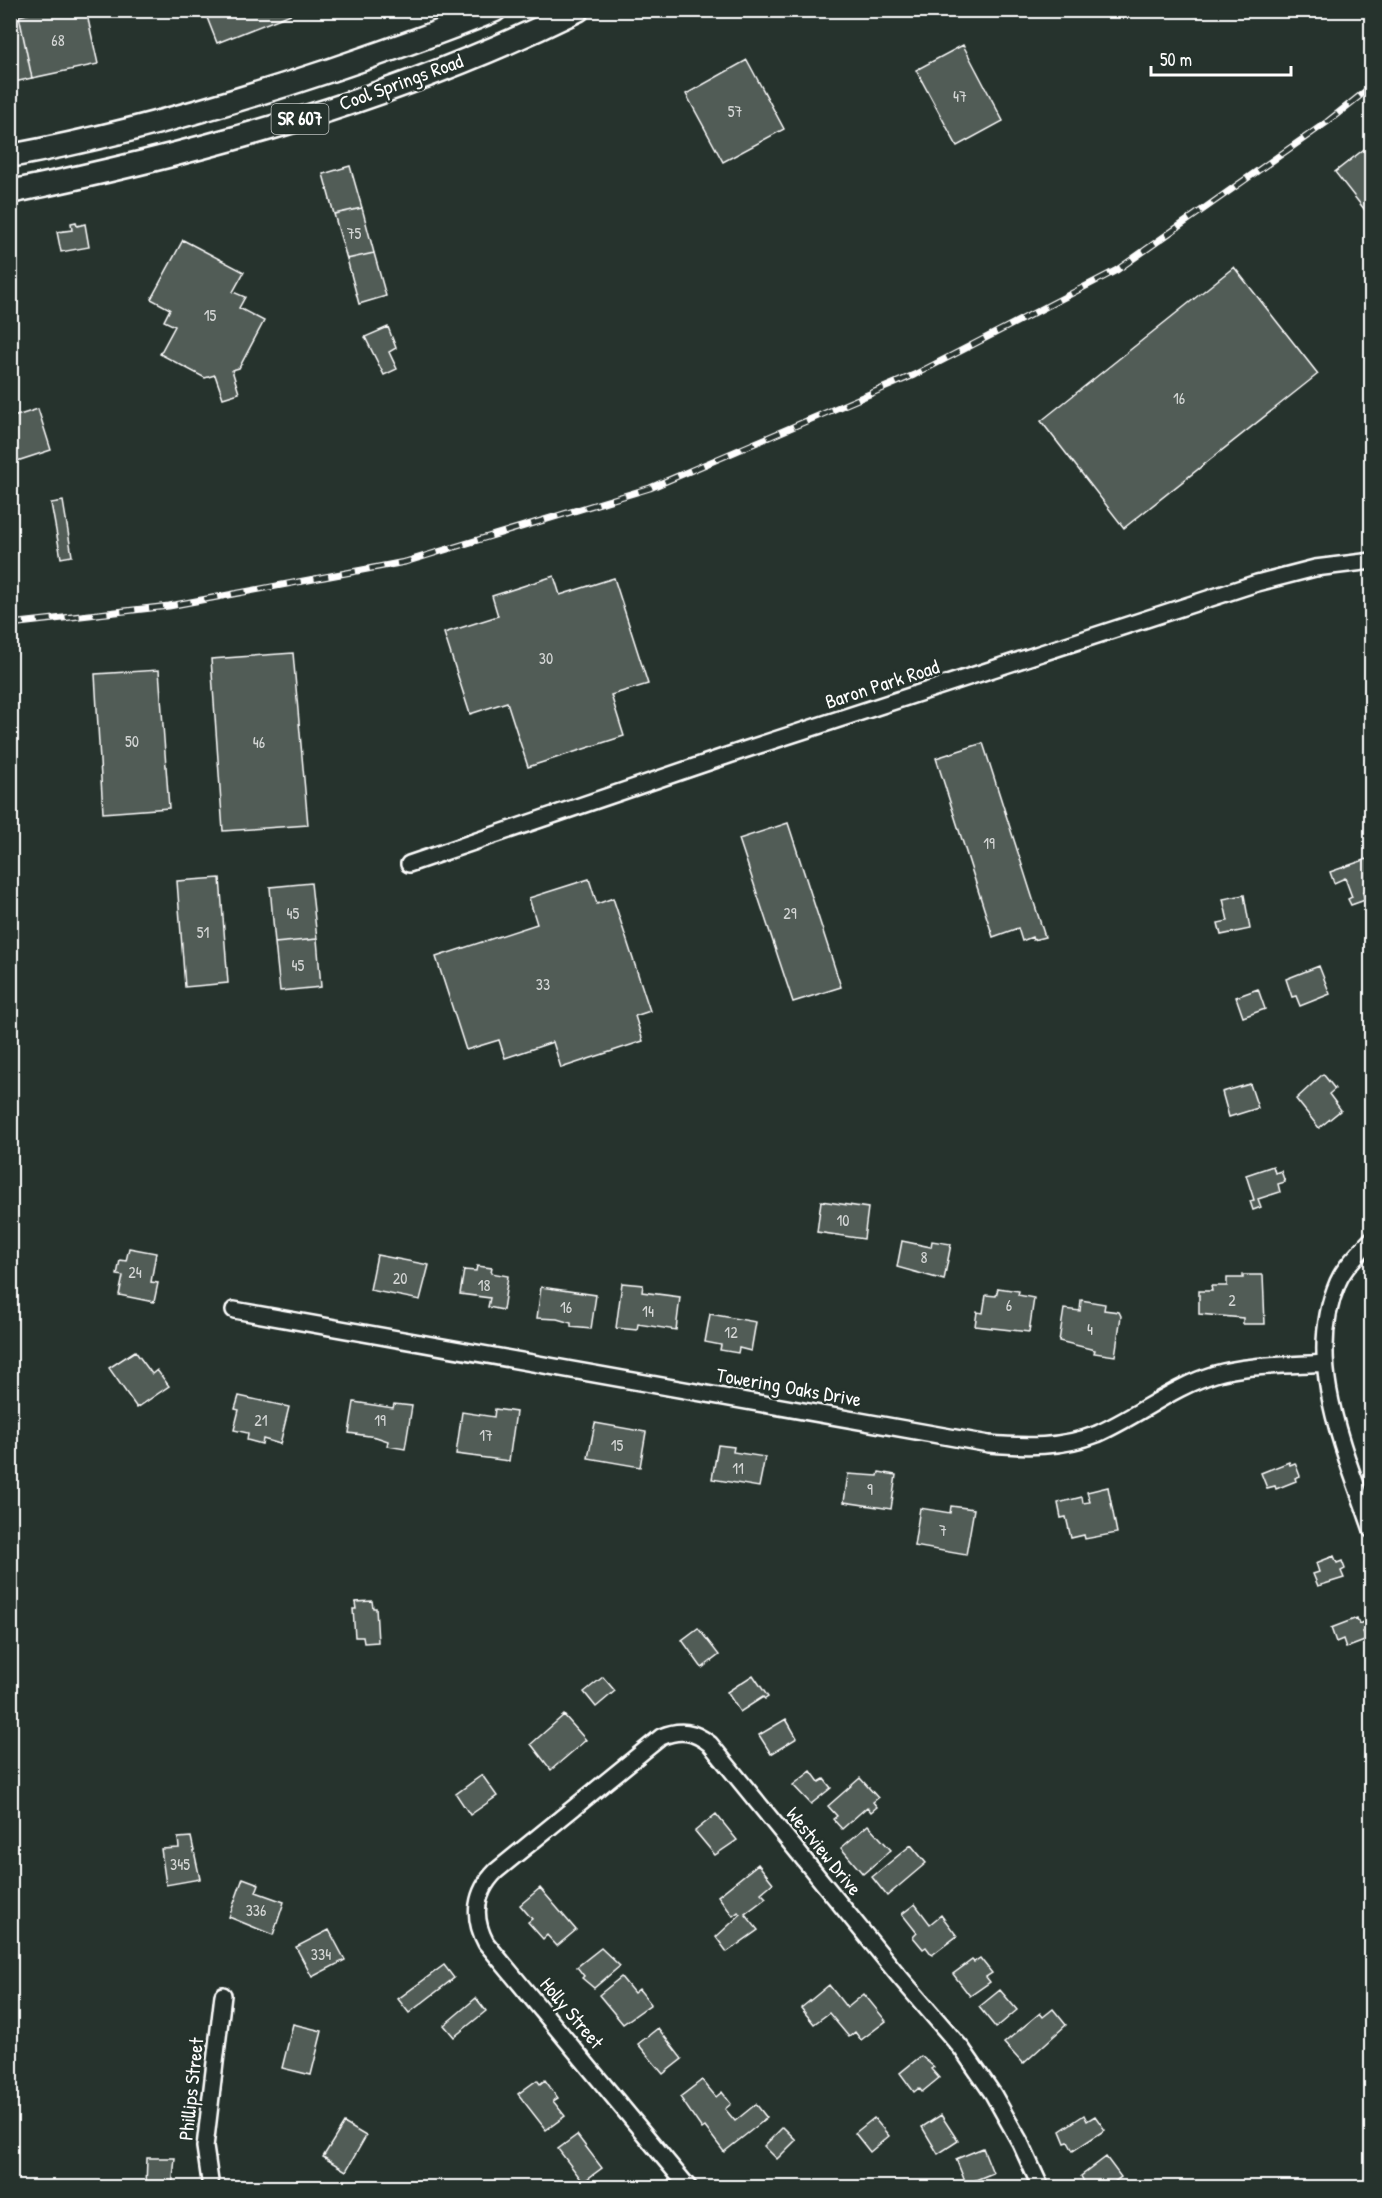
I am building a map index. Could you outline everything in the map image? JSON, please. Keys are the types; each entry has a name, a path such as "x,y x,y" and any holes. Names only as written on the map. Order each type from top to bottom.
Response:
{"main road":[{"name":"Cool Springs Road","path":"10,156 195,114 426,38 495,10"},
{"name":"Cool Springs Road","path":"10,192 169,157 262,131 441,70 578,10"},
{"path":"426,38 441,70"}],"street":[{"name":"Baron Park Road","path":"409,864 744,750 1257,583 1315,568 1371,561"},
{"path":"1371,1239 1338,1280 1329,1307 1324,1335 1324,1363 1328,1391 1371,1530"},
{"name":"Towering Oaks Drive","path":"234,1310 989,1444 1024,1447 1055,1445 1097,1434 1180,1387 1214,1374 1236,1369 1324,1363"},
{"name":"Westview Drive","path":"512,1858 661,1737 674,1732 687,1731 699,1736 710,1744 898,1975 962,2049 999,2104 1041,2187"},
{"name":"Holly Street","path":"512,1858 488,1880 480,1893 477,1920 483,1938 688,2187"},
{"name":"Phillips Street","path":"211,2187 205,2147 223,1995"}],"building":[{"path":"43,10 86,10 98,64 32,78 19,16"},
{"path":"204,10 301,10 217,43"},
{"path":"19,16 32,78 10,83 10,17"},
{"path":"963,45 1003,121 957,146 916,70"},
{"path":"747,60 784,129 723,162 686,94"},
{"path":"1372,143 1372,219 1335,172"},
{"path":"350,166 362,208 334,214 323,174"},
{"path":"362,208 374,253 347,259 334,214"},
{"path":"76,222 77,226 85,224 89,247 61,252 57,232 72,230 71,223"},
{"path":"183,240 244,272 233,292 245,297 239,308 264,321 239,368 232,370 239,393 223,398 215,375 205,378 160,354 175,326 164,321 170,309 151,299"},
{"path":"374,253 386,296 359,304 347,259"},
{"path":"1234,267 1318,374 1124,528 1041,421"},
{"path":"388,327 396,348 389,352 397,369 384,375 365,337"},
{"path":"38,409 51,450 14,462 10,451 10,418"},
{"path":"63,501 72,556 61,558 51,503"},
{"path":"554,576 560,595 614,578 648,684 611,695 624,736 528,767 507,702 470,714 444,633 498,616 492,596"},
{"path":"293,653 308,825 223,831 211,659"},
{"path":"159,670 169,808 103,813 95,674"},
{"path":"983,743 1045,937 1033,940 1032,937 1022,941 1018,928 993,937 936,758"},
{"path":"788,823 841,987 793,1002 739,839"},
{"path":"1367,859 1372,868 1372,890 1363,893 1365,900 1351,905 1348,899 1352,897 1345,878 1334,883 1330,872"},
{"path":"220,878 228,983 185,987 177,881"},
{"path":"589,879 597,904 613,898 650,1011 635,1016 643,1041 561,1068 553,1042 505,1058 499,1040 466,1050 436,957 537,924 529,898"},
{"path":"311,883 317,939 275,943 270,887"},
{"path":"1244,895 1250,929 1221,935 1218,923 1228,921 1223,899"},
{"path":"317,939 321,987 280,991 275,943"},
{"path":"1319,966 1330,994 1300,1006 1296,996 1292,997 1286,979"},
{"path":"1258,989 1265,1009 1243,1017 1236,997"},
{"path":"1323,1074 1335,1089 1329,1094 1341,1110 1319,1128 1296,1099"},
{"path":"1250,1084 1258,1108 1229,1117 1222,1092"},
{"path":"1273,1166 1275,1173 1281,1171 1285,1182 1278,1184 1280,1192 1258,1199 1261,1207 1253,1210 1250,1201 1254,1200 1246,1175"},
{"path":"821,1201 868,1208 864,1239 817,1232"},
{"path":"902,1241 931,1247 932,1241 951,1244 944,1280 897,1267"},
{"path":"129,1248 156,1253 151,1282 158,1283 154,1302 119,1295 123,1276 117,1275 120,1260 126,1261"},
{"path":"377,1255 429,1265 420,1300 370,1290"},
{"path":"477,1266 492,1268 491,1273 508,1276 503,1310 488,1307 490,1298 460,1294 464,1270 476,1271"},
{"path":"1243,1275 1263,1275 1265,1324 1243,1324 1243,1318 1199,1314 1199,1291 1212,1291 1211,1286 1227,1286 1227,1278 1243,1278"},
{"path":"622,1283 643,1285 642,1292 680,1297 676,1330 638,1324 637,1330 616,1328"},
{"path":"541,1287 596,1295 591,1329 571,1327 571,1323 557,1319 537,1318"},
{"path":"998,1288 1019,1291 1018,1295 1034,1298 1029,1332 975,1326 977,1312 983,1313 986,1295 996,1296"},
{"path":"1081,1300 1105,1304 1104,1310 1119,1312 1121,1316 1115,1356 1094,1353 1095,1350 1059,1341 1064,1309 1080,1311"},
{"path":"710,1314 756,1322 751,1351 739,1348 738,1353 720,1350 721,1345 705,1342"},
{"path":"135,1351 152,1374 157,1370 169,1386 137,1408 109,1368"},
{"path":"239,1396 289,1407 280,1444 263,1439 262,1444 247,1440 248,1433 234,1430 239,1410 235,1409"},
{"path":"354,1402 393,1408 394,1404 412,1406 405,1449 387,1446 388,1441 376,1437 349,1433"},
{"path":"495,1409 516,1412 509,1461 456,1454 462,1412 494,1417"},
{"path":"595,1423 646,1432 640,1467 588,1458"},
{"path":"718,1445 734,1447 733,1452 765,1457 759,1487 712,1479"},
{"path":"1289,1462 1290,1465 1295,1463 1300,1476 1295,1478 1296,1481 1276,1489 1275,1486 1267,1488 1261,1473"},
{"path":"879,1472 896,1475 891,1509 844,1502 848,1474 878,1476"},
{"path":"1108,1487 1117,1533 1085,1539 1084,1535 1071,1538 1066,1517 1061,1518 1058,1503 1082,1497 1083,1503 1090,1502 1087,1492"},
{"path":"951,1506 974,1509 966,1555 914,1546 920,1508 950,1513"},
{"path":"1334,1556 1337,1563 1342,1561 1345,1569 1341,1571 1344,1578 1318,1586 1313,1574 1319,1572 1316,1563"},
{"path":"372,1601 373,1608 376,1608 378,1642 364,1643 363,1637 355,1637 353,1609 356,1609 355,1602"},
{"path":"1357,1618 1359,1624 1365,1621 1368,1630 1363,1632 1367,1640 1346,1648 1343,1639 1336,1642 1331,1628"},
{"path":"698,1628 719,1655 702,1668 682,1640"},
{"path":"753,1675 768,1697 765,1699 763,1697 740,1712 727,1692"},
{"path":"603,1677 615,1691 596,1707 584,1692"},
{"path":"564,1715 586,1740 551,1770 531,1744"},
{"path":"786,1719 797,1738 771,1754 759,1735"},
{"path":"811,1771 819,1782 824,1779 831,1788 811,1804 793,1785"},
{"path":"482,1775 497,1796 470,1815 456,1794"},
{"path":"860,1778 878,1798 873,1802 877,1807 871,1812 867,1807 842,1829 833,1819 837,1816 828,1806"},
{"path":"716,1814 737,1840 715,1855 695,1831"},
{"path":"868,1825 891,1850 863,1874 841,1848"},
{"path":"191,1837 200,1879 166,1885 161,1849 179,1848 178,1838"},
{"path":"911,1845 926,1863 887,1896 872,1877"},
{"path":"758,1864 773,1883 761,1893 766,1898 745,1914 758,1930 727,1952 716,1937 740,1915 738,1912 733,1916 718,1896"},
{"path":"243,1878 259,1884 256,1892 284,1902 273,1935 229,1917"},
{"path":"540,1888 576,1930 557,1946 547,1935 543,1939 528,1922 532,1919 520,1905"},
{"path":"915,1904 930,1924 941,1915 957,1936 932,1955 926,1947 923,1949 913,1937 917,1933 902,1914"},
{"path":"329,1930 345,1960 312,1977 296,1947"},
{"path":"601,1948 620,1966 594,1988 582,1978 584,1976 577,1967"},
{"path":"980,1958 992,1973 986,1977 990,1982 970,1996 953,1974 972,1960 974,1962"},
{"path":"444,1965 454,1978 409,2013 398,1999"},
{"path":"621,1977 634,1993 639,1989 651,2004 623,2024 599,1995"},
{"path":"829,1985 847,2008 864,1994 886,2021 861,2040 855,2032 849,2037 829,2013 814,2024 801,2008"},
{"path":"1000,1990 1017,2010 996,2028 979,2007"},
{"path":"476,1998 486,2011 454,2037 444,2025"},
{"path":"1053,2009 1066,2025 1023,2064 1004,2043 1040,2013 1043,2017"},
{"path":"293,2024 322,2031 311,2075 282,2068"},
{"path":"658,2028 682,2059 663,2074 638,2044"},
{"path":"921,2056 934,2067 931,2069 939,2078 922,2092 919,2088 914,2092 900,2073"},
{"path":"537,2080 540,2084 545,2080 558,2098 553,2101 565,2116 546,2130 518,2094"},
{"path":"702,2080 716,2097 722,2092 731,2104 725,2109 735,2121 756,2104 767,2118 724,2152 705,2127 702,2129 680,2097"},
{"path":"941,2115 958,2141 938,2154 922,2127"},
{"path":"1084,2115 1087,2121 1095,2116 1105,2130 1073,2151 1068,2142 1065,2143 1060,2131"},
{"path":"874,2118 889,2136 870,2152 855,2133"},
{"path":"344,2123 366,2136 346,2171 323,2157"},
{"path":"783,2127 796,2140 777,2159 764,2146"},
{"path":"577,2135 602,2168 583,2182 558,2149"},
{"path":"983,2148 993,2173 966,2184 956,2159"},
{"path":"1106,2157 1121,2177 1106,2188 1087,2188 1081,2176"},
{"path":"147,2158 175,2158 172,2188 146,2188"}],"railway":[{"path":"10,624 169,606 405,562 650,488 914,375 1117,270 1327,122 1372,86"}]}
